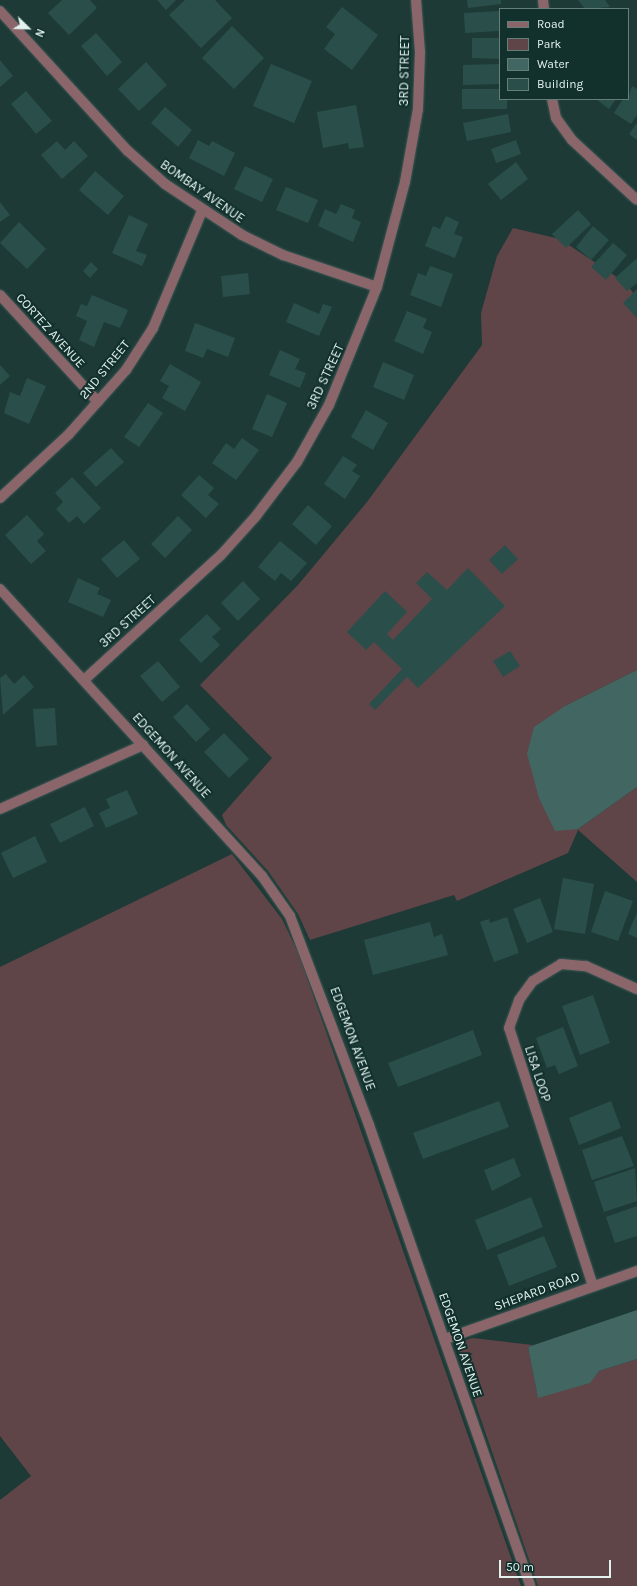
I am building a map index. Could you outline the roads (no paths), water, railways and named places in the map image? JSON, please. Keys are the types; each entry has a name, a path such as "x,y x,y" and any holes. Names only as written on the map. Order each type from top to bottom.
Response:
{"street":[{"name":"3RD STREET","path":"84,680 221,555 297,462 329,405 377,287 405,182 418,109 420,52 416,0"},
{"name":"BOMBAY AVENUE","path":"0,11 128,151 202,210 283,255 377,287"},
{"path":"552,100 556,118 572,140 637,200"},
{"name":"2ND STREET","path":"0,498 69,434 126,370 153,328 202,210"},
{"name":"CORTEZ AVENUE","path":"0,295 98,402"},
{"name":"EDGEMON AVENUE","path":"0,589 262,876 290,916 306,950 445,1339 530,1586"},
{"path":"0,808 143,745"},
{"name":"LISA LOOP","path":"593,1286 509,1028 519,1000 533,981 561,964 586,966 637,989"},
{"name":"SHEPARD ROAD","path":"445,1339 637,1271"}],"water":[{"path":"637,670 637,787 578,829 555,831 539,798 527,754 534,727 565,706"},
{"path":"637,1310 637,1359 599,1371 590,1383 538,1398 528,1347"}]}
